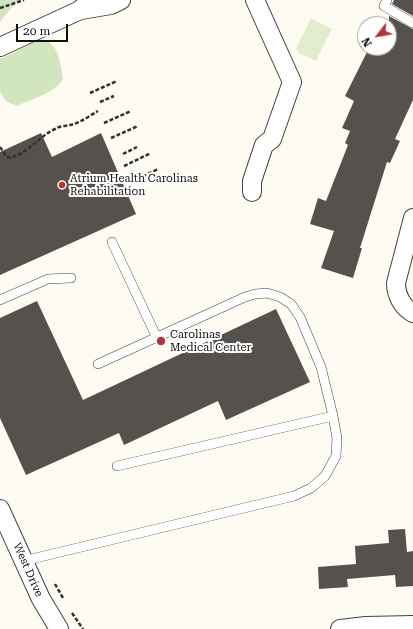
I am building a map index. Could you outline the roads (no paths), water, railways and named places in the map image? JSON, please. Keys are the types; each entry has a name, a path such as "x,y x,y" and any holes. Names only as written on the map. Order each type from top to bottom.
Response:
{"street":[{"path":"0,48 78,11 93,0"},
{"path":"78,11 111,5 121,0"},
{"path":"255,0 292,82 272,139"},
{"path":"413,218 396,283 396,290 400,301 408,311 413,313"},
{"name":"West Drive","path":"0,509 41,599 59,629"},
{"path":"340,629 366,626 413,625"}],"lane":[{"path":"387,0 384,6 413,23"},
{"path":"112,242 157,338"},
{"path":"0,300 48,279 72,278"},
{"path":"23,561 294,496 311,488 325,476 336,456 337,438 321,367 300,317 291,304 280,297 267,293 245,297 98,364"},
{"path":"117,466 333,416"}],"place":[{"name":"Atrium Health Carolinas Rehabilitation","path":"62,185"},
{"name":"Carolinas Medical Center","path":"161,341"}]}
